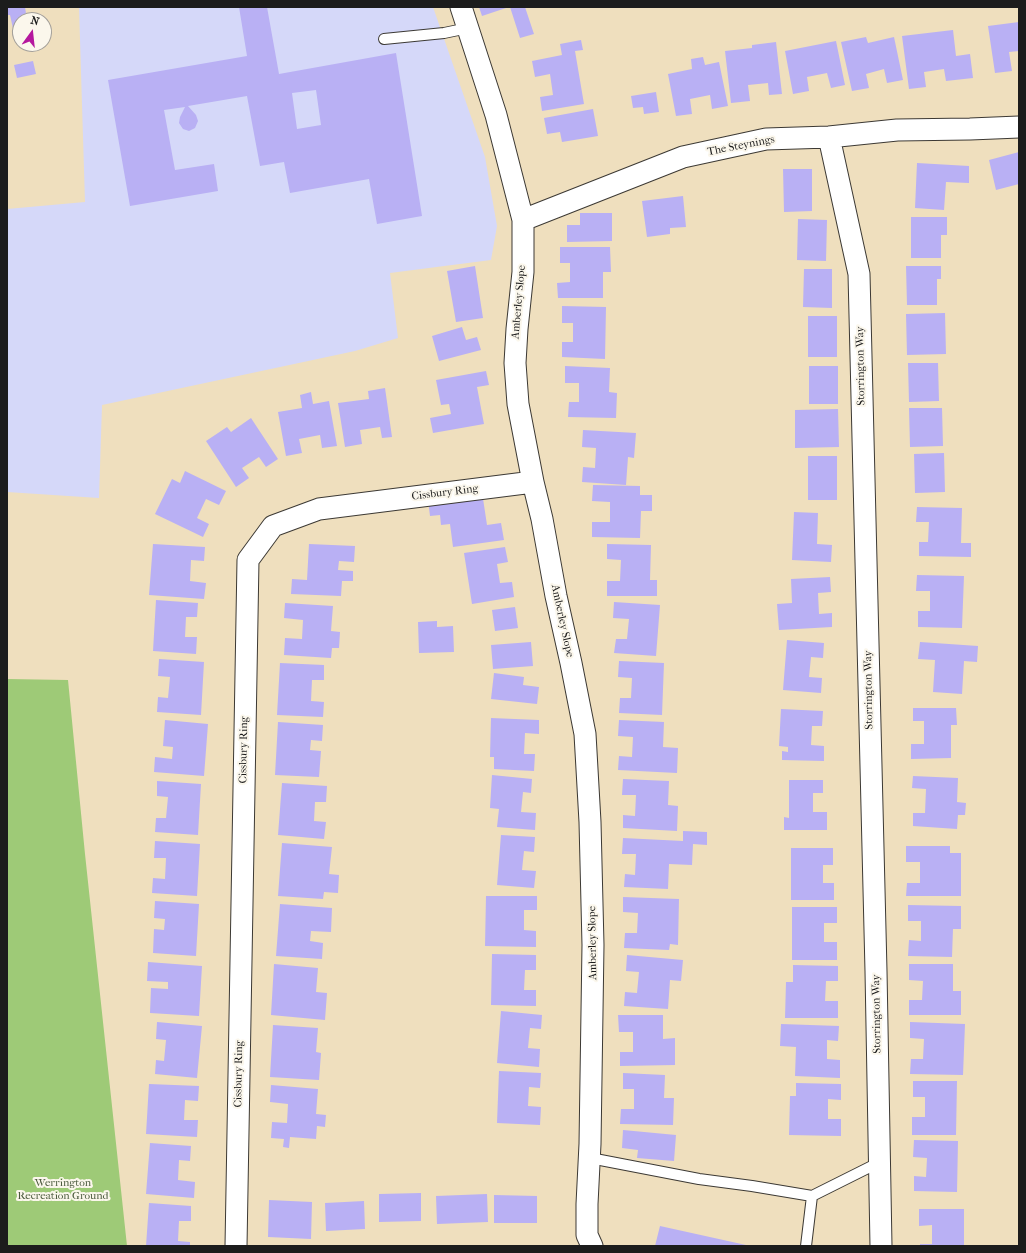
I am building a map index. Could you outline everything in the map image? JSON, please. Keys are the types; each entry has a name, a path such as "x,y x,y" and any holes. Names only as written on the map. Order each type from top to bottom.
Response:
{"street":[{"name":"Amberley Slope","path":"461,7 496,115 523,220 523,272 515,363 518,404 585,734 590,822 593,945 590,1158 586,1235 592,1246"},
{"name":"The Steynings","path":"523,220 683,157 766,139 829,136 897,130 1019,127"},
{"name":"Storrington Way","path":"829,136 859,274 882,1246"},
{"name":"Cissbury Ring","path":"236,1246 248,560 273,526 318,509 533,482"}],"lane":[{"path":"384,39 444,33 468,28"},
{"path":"590,1158 699,1179 812,1196 880,1162"},
{"path":"806,1246 812,1196"}],"shaded area":[{"path":"79,7 433,7 485,157 497,226 491,260 390,273 398,338 355,351 102,405 99,498 7,492 7,209 85,202"}],"green space":[{"name":"Werrington Recreation Ground","path":"7,679 68,680 127,1246 7,1246"}],"building":[{"path":"7,7 25,7 26,12 12,12 12,24 10,15 7,15"},
{"path":"239,7 267,7 279,74 396,53 422,216 377,224 369,179 290,193 284,162 260,166 247,96 188,106 196,115 198,121 195,128 189,131 183,129 179,123 185,107 164,110 175,170 214,164 218,191 130,206 108,80 247,56","holes":["316,90 321,125 297,129 292,93"]},
{"path":"479,7 509,7 482,16"},
{"path":"510,7 525,7 534,34 520,38"},
{"path":"1019,22 1019,51 1009,52 1012,71 995,73 988,26"},
{"path":"953,30 956,56 970,54 973,78 946,81 944,69 924,72 926,87 909,89 902,36"},
{"path":"866,37 868,43 894,37 903,80 887,83 884,69 866,74 869,88 852,91 841,42"},
{"path":"581,40 583,50 575,51 584,104 542,111 540,97 553,95 550,74 535,77 532,61 562,55 560,44"},
{"path":"836,41 845,85 831,88 827,73 807,77 809,91 793,94 785,51"},
{"path":"776,42 782,94 769,95 768,83 748,85 750,101 731,103 725,51 752,48 752,45"},
{"path":"703,57 705,65 719,62 728,106 712,109 710,95 690,99 692,114 676,116 668,74 692,69 691,59"},
{"path":"33,61 36,74 17,78 14,65"},
{"path":"656,92 659,112 644,114 643,107 633,108 631,96"},
{"path":"593,109 598,136 562,142 560,132 547,134 544,118"},
{"path":"1019,152 1019,184 996,190 989,160"},
{"path":"917,163 969,166 969,183 946,182 944,210 915,208"},
{"path":"783,169 812,169 812,211 784,212"},
{"path":"683,196 686,227 670,228 670,234 647,237 642,201"},
{"path":"580,213 612,213 612,241 567,242 567,225 580,225"},
{"path":"911,217 947,217 947,235 941,235 941,258 911,258"},
{"path":"798,219 827,220 826,261 797,260"},
{"path":"560,247 610,247 611,272 603,272 603,298 558,298 557,283 570,282 570,263 560,263"},
{"path":"475,266 483,318 456,322 447,271"},
{"path":"906,266 941,266 941,279 937,279 937,305 907,305"},
{"path":"804,269 832,269 832,308 803,307"},
{"path":"562,306 606,307 605,359 562,357 562,342 573,342 573,323 562,323"},
{"path":"945,313 946,354 907,355 906,314"},
{"path":"808,316 837,316 837,357 808,357"},
{"path":"462,327 466,340 477,337 481,350 439,361 432,336"},
{"path":"908,363 938,363 939,401 909,402"},
{"path":"565,366 610,368 609,392 617,393 616,418 568,417 569,402 579,402 579,383 565,383"},
{"path":"809,366 838,366 838,404 809,404"},
{"path":"486,371 489,385 477,387 484,424 433,433 430,418 451,414 449,404 441,405 436,380"},
{"path":"385,388 392,437 382,438 380,427 360,430 362,444 345,447 338,403 369,399 368,391"},
{"path":"311,392 313,404 329,401 337,446 322,448 320,435 299,439 302,453 286,456 278,412 302,408 300,395"},
{"path":"909,408 942,408 943,446 910,447"},
{"path":"838,409 839,447 795,448 795,410"},
{"path":"251,418 278,459 266,467 259,457 242,468 249,478 236,487 206,441 227,427 231,432"},
{"path":"583,430 636,433 634,458 628,457 626,485 582,482 583,467 595,468 596,448 582,447"},
{"path":"944,453 945,492 915,493 914,454"},
{"path":"808,456 837,456 837,500 808,500"},
{"path":"185,471 226,491 219,505 206,499 197,518 209,524 203,537 155,514 172,479 180,483"},
{"path":"593,485 640,486 640,495 652,495 652,511 641,511 640,538 592,537 592,522 610,522 610,502 592,501"},
{"path":"482,492 487,525 501,523 504,540 453,547 450,524 441,525 440,515 430,516 428,500"},
{"path":"917,507 962,508 961,543 971,543 971,557 919,556 919,542 928,542 929,522 916,522"},
{"path":"794,512 818,513 817,544 832,545 831,562 792,560"},
{"path":"153,544 205,547 204,561 191,560 190,581 206,583 204,599 149,595"},
{"path":"309,544 355,546 354,562 339,561 338,570 353,571 353,581 342,581 341,596 291,594 292,579 307,580"},
{"path":"607,544 651,545 650,580 657,580 657,596 607,596 607,581 620,581 621,560 607,559"},
{"path":"505,547 508,562 497,564 500,583 512,582 514,597 472,604 464,553"},
{"path":"917,575 964,576 962,628 918,627 918,611 930,611 930,591 916,591"},
{"path":"830,577 831,592 818,593 819,614 832,613 832,627 779,630 777,604 792,603 791,579"},
{"path":"156,600 198,603 197,617 186,617 185,637 197,637 196,654 153,651"},
{"path":"614,602 660,605 656,656 614,653 616,639 627,639 629,619 613,618"},
{"path":"285,603 333,606 331,631 340,632 339,648 332,648 331,658 284,655 285,638 302,639 303,620 284,618"},
{"path":"515,607 518,628 495,631 492,610"},
{"path":"437,621 437,627 453,626 454,652 419,653 418,622"},
{"path":"787,640 824,643 823,658 811,657 809,677 822,678 821,693 783,690"},
{"path":"531,642 533,666 493,669 491,645"},
{"path":"920,642 978,646 977,662 964,661 962,694 933,692 935,660 918,659"},
{"path":"159,659 204,662 201,715 157,712 158,697 168,698 170,677 158,676"},
{"path":"619,661 664,663 662,715 619,713 620,698 631,698 632,678 618,677"},
{"path":"280,663 324,665 324,680 312,680 311,701 324,702 323,717 277,715"},
{"path":"494,673 524,677 523,685 539,687 537,704 491,699"},
{"path":"913,708 956,708 957,725 951,725 951,758 911,759 911,744 924,744 924,721 913,721"},
{"path":"781,709 823,711 822,726 812,726 811,745 824,746 824,761 782,760 782,751 788,752 788,747 779,746"},
{"path":"491,718 539,720 539,734 525,733 524,754 535,754 534,771 494,769 494,757 490,757"},
{"path":"165,720 208,724 204,776 154,772 155,757 172,759 173,747 163,746"},
{"path":"619,720 664,722 663,747 678,748 677,773 618,770 619,756 632,757 633,737 618,736"},
{"path":"278,722 323,725 322,741 311,740 310,750 321,751 319,777 275,775"},
{"path":"492,775 532,779 531,793 523,792 521,812 536,813 535,830 497,827 499,809 490,808"},
{"path":"913,776 958,778 957,802 966,803 965,815 958,815 957,829 913,826 913,813 925,813 926,789 912,788"},
{"path":"623,779 669,781 668,805 678,806 677,831 623,828 623,815 635,816 636,795 622,795"},
{"path":"789,780 823,780 823,793 813,793 813,812 827,812 827,830 784,830 784,817 789,818"},
{"path":"157,781 201,784 198,835 155,832 156,818 166,818 168,797 157,796"},
{"path":"282,783 327,786 326,802 315,802 314,821 326,822 324,839 278,835"},
{"path":"683,831 707,832 707,845 693,844 692,865 669,864 668,889 624,887 625,874 635,875 636,854 622,854 623,838 683,841"},
{"path":"501,835 535,837 534,852 524,851 522,870 536,871 534,888 497,885"},
{"path":"155,841 200,844 197,896 152,893 153,878 165,879 166,858 154,858"},
{"path":"282,843 332,847 329,874 339,875 338,893 324,892 323,899 278,896"},
{"path":"906,846 950,846 950,853 961,853 961,896 906,896 907,883 920,883 920,862 906,862"},
{"path":"791,848 833,848 833,865 823,865 823,883 834,883 834,900 791,900"},
{"path":"486,896 537,896 537,910 524,910 524,930 536,931 536,947 485,946"},
{"path":"623,897 679,899 678,945 670,944 669,950 624,948 625,933 637,933 638,913 623,912"},
{"path":"155,901 199,904 196,956 153,953 154,929 164,930 165,919 154,918"},
{"path":"280,904 332,908 331,932 311,931 310,941 323,943 322,959 276,956"},
{"path":"908,905 961,906 961,929 953,929 952,957 908,956 909,940 921,941 921,921 908,921"},
{"path":"792,907 837,907 837,923 824,923 824,942 837,942 837,960 792,960"},
{"path":"492,954 536,955 536,970 525,970 524,990 536,990 536,1006 491,1005"},
{"path":"627,955 683,960 681,981 670,980 668,1009 624,1006 625,992 637,993 639,972 626,971"},
{"path":"148,962 202,966 199,1016 150,1013 151,988 168,989 168,982 147,981"},
{"path":"274,964 318,968 316,992 327,993 325,1020 271,1015"},
{"path":"909,964 953,964 953,991 961,991 961,1015 909,1015 909,1000 922,1000 923,981 909,980"},
{"path":"793,965 838,966 838,981 826,981 825,1001 838,1001 838,1018 785,1018 786,982 793,982"},
{"path":"501,1011 542,1015 541,1029 530,1028 528,1048 540,1049 539,1067 497,1063"},
{"path":"618,1015 663,1015 663,1039 675,1038 675,1065 620,1066 620,1052 633,1052 633,1032 619,1032"},
{"path":"157,1022 202,1026 197,1078 155,1074 156,1060 164,1061 166,1040 156,1039"},
{"path":"910,1022 965,1024 963,1075 910,1074 911,1059 923,1059 924,1039 910,1038"},
{"path":"781,1024 839,1026 838,1041 827,1040 827,1059 840,1060 840,1078 795,1076 796,1047 780,1046"},
{"path":"273,1025 318,1028 316,1052 321,1053 319,1080 270,1077"},
{"path":"499,1071 541,1073 540,1088 529,1087 528,1106 541,1107 540,1125 497,1123"},
{"path":"623,1073 665,1075 664,1098 674,1098 673,1125 620,1124 621,1109 634,1109 634,1089 623,1089"},
{"path":"913,1081 957,1081 956,1135 912,1135 912,1117 925,1117 925,1097 913,1097"},
{"path":"796,1083 841,1084 841,1100 828,1099 828,1119 841,1119 841,1136 789,1135 790,1096 796,1096"},
{"path":"149,1084 199,1086 198,1101 185,1100 184,1120 198,1120 197,1137 146,1134"},
{"path":"271,1085 318,1089 316,1114 326,1115 325,1127 317,1126 316,1139 290,1137 289,1148 283,1147 284,1139 271,1138 272,1122 287,1123 288,1104 270,1102"},
{"path":"623,1130 676,1135 674,1161 637,1158 638,1150 622,1148"},
{"path":"914,1140 958,1141 957,1192 914,1191 914,1176 926,1177 927,1158 913,1157"},
{"path":"150,1143 191,1146 190,1161 179,1160 178,1180 195,1182 194,1198 146,1194"},
{"path":"421,1193 421,1221 379,1222 379,1194"},
{"path":"487,1194 488,1222 437,1224 436,1196"},
{"path":"494,1195 537,1196 537,1223 494,1223"},
{"path":"269,1200 312,1202 311,1239 268,1237"},
{"path":"364,1201 365,1229 326,1231 325,1203"},
{"path":"149,1203 191,1206 191,1221 179,1221 178,1241 190,1242 190,1246 146,1246"},
{"path":"919,1209 964,1209 964,1246 920,1246 920,1244 932,1244 932,1225 919,1226"},
{"path":"660,1226 746,1245 746,1246 655,1246"}]}
